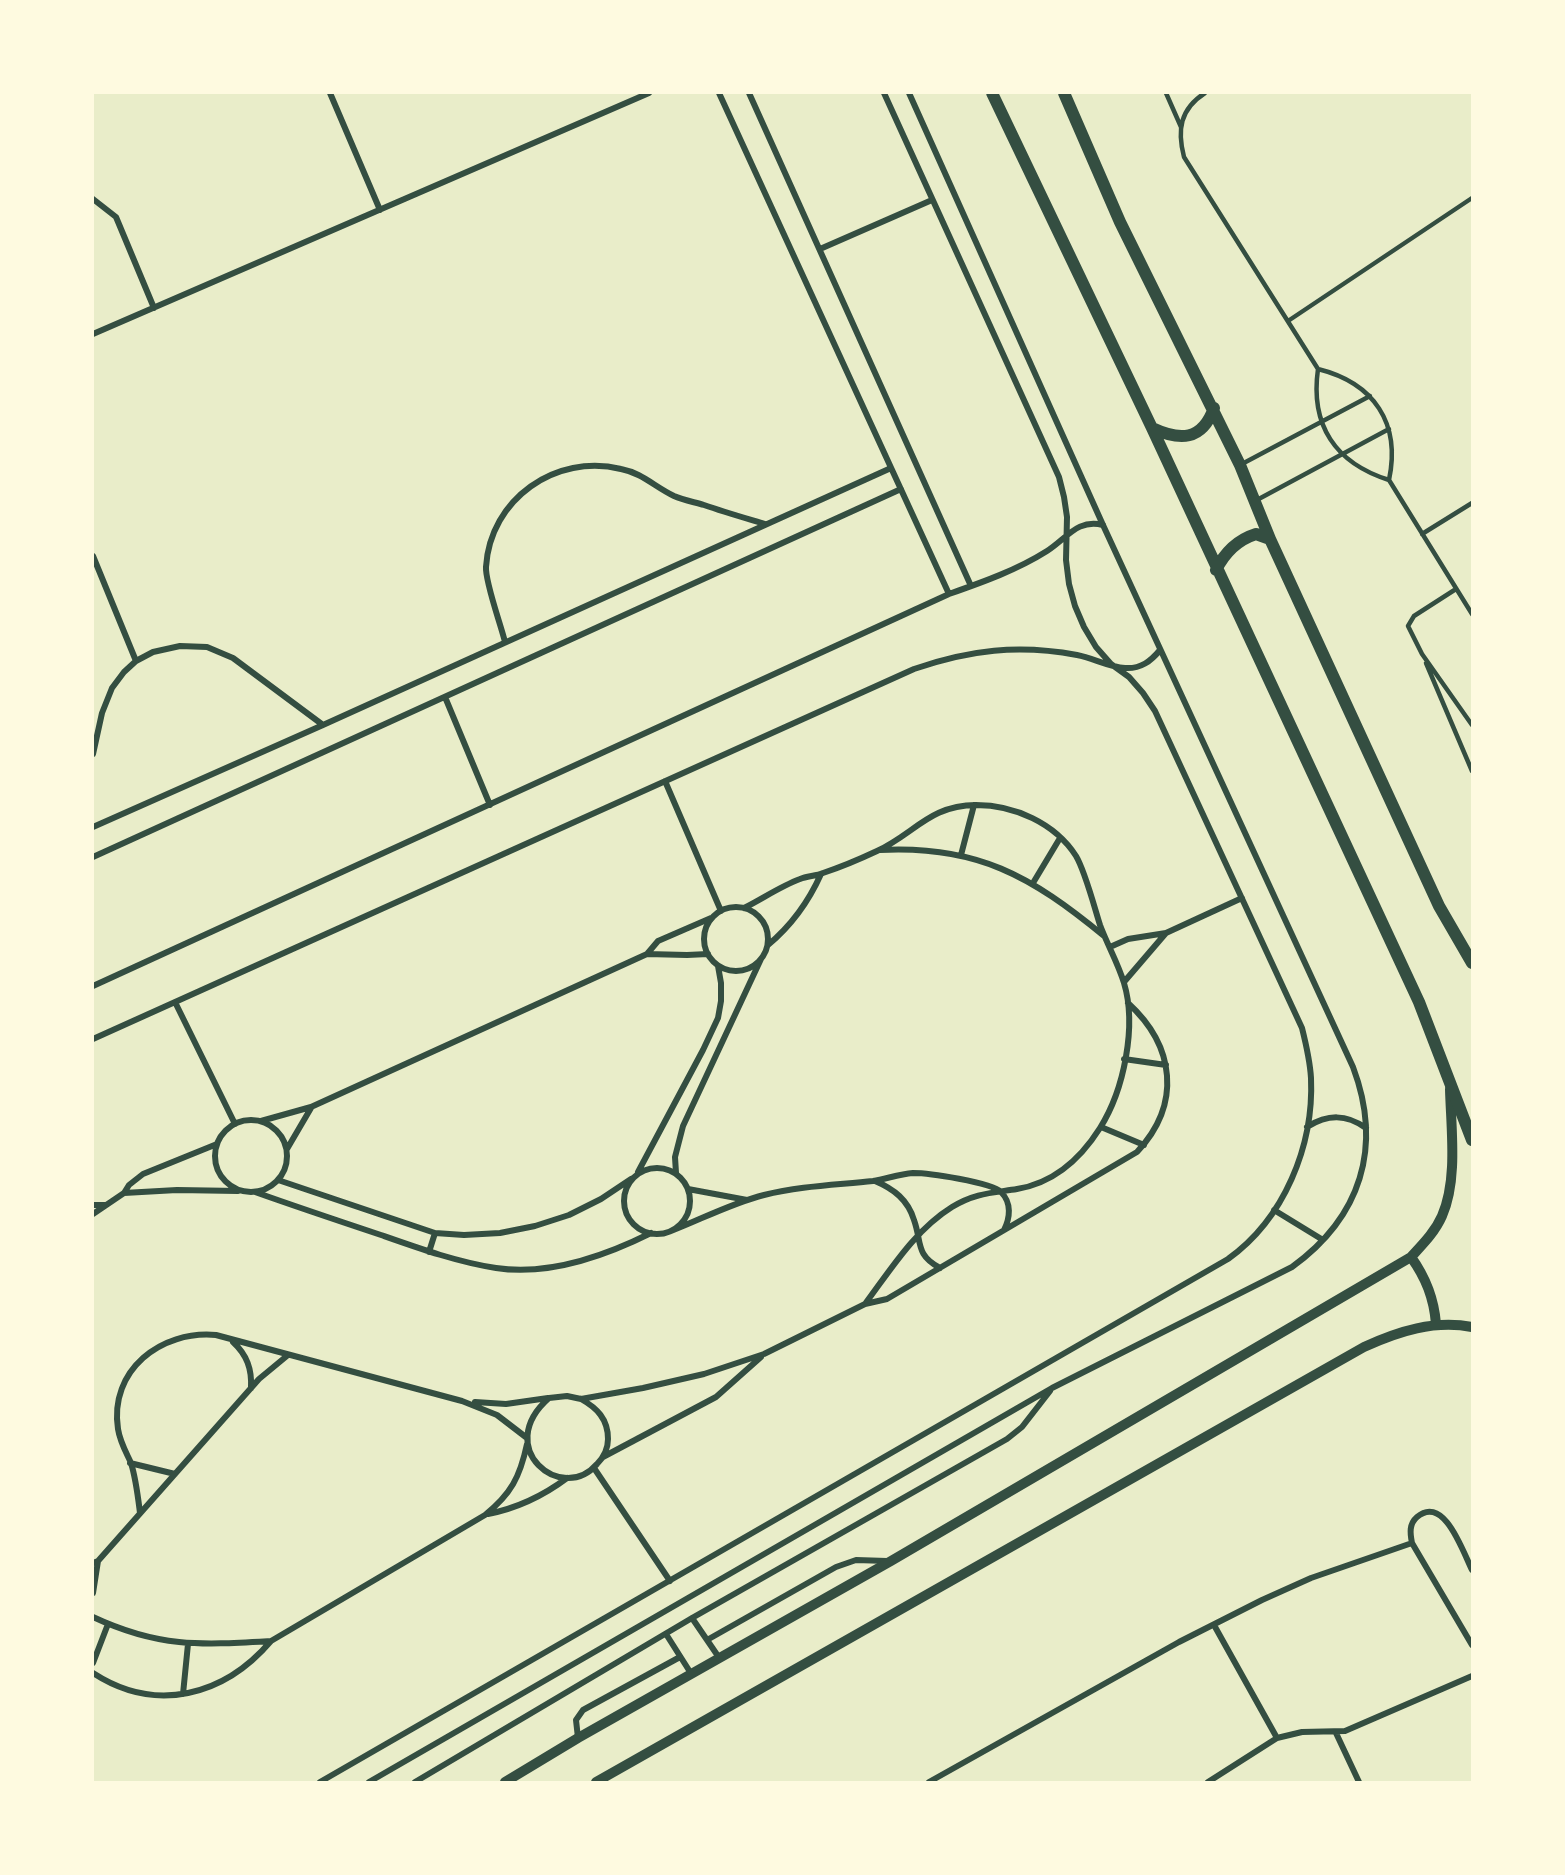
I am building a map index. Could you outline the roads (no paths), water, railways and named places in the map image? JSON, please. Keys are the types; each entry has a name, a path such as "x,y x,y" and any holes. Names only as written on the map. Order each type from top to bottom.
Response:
{"main road":[{"path":"992,93 1152,428 1216,570 1414,991 1472,1140"},
{"path":"1067,96 1120,222 1214,408 1270,539 1439,906 1472,963"},
{"path":"1152,428 1168,435 1185,436 1202,430 1209,422 1214,408"},
{"path":"1216,570 1224,555 1235,544 1256,534 1270,539"}],"street":[{"path":"330,93 380,210"},
{"path":"93,334 649,93"},
{"path":"719,93 949,594"},
{"path":"748,93 972,586"},
{"path":"320,1782 1228,1259 1254,1236 1274,1210 1292,1179 1298,1162 1311,1102 1308,1052 1302,1028 1155,711 1129,677 1111,664 1096,647 1084,627 1069,584 1066,560 1067,517 1059,477 884,93"},
{"path":"369,1782 1052,1388 1292,1267 1309,1255 1323,1240 1342,1216 1357,1189 1366,1149 1366,1128 1363,1097 1353,1067 1103,525 909,93"},
{"path":"93,199 116,217 154,308"},
{"path":"820,249 932,200"},
{"path":"505,642 486,571 488,551 494,531 516,498 532,484 550,474 586,465 623,469 641,476 673,495 765,525"},
{"path":"93,827 891,468"},
{"path":"93,857 901,489"},
{"path":"93,986 949,594 1028,562 1067,537 1072,530 1087,523 1103,525"},
{"path":"93,556 136,661"},
{"path":"93,753 102,713 112,688 136,661 153,652 180,646 207,647 232,658 323,725"},
{"path":"93,1039 903,674 945,658 978,651 1012,648 1079,655 1125,668 1139,667 1151,660 1160,650"},
{"path":"445,697 490,805"},
{"path":"665,782 721,911"},
{"path":"961,855 974,805"},
{"path":"647,954 658,941 713,917 721,911 744,908 800,879 821,874 879,850 936,812 974,805 993,806 1020,813 1046,826 1076,857 1104,936 1124,982 1128,1003 1129,1022 1124,1059 1116,1095 1101,1127 1079,1156 1050,1178 1034,1185 976,1196 935,1219 917,1235 865,1304"},
{"path":"1033,883 1060,838"},
{"path":"879,850 934,850 986,861 1033,883 1059,900 1104,936"},
{"path":"676,1173 675,1157 683,1126 761,959 768,945 788,927 805,906 821,874"},
{"path":"1110,947 1128,939 1166,933 1242,898"},
{"path":"744,908 758,916 763,922 768,945"},
{"path":"713,917 705,935 708,954 718,966 741,970 761,959"},
{"path":"1124,982 1166,933"},
{"path":"245,1192 227,1183 216,1165 217,1144 227,1129 235,1124 252,1120 261,1121 311,1107 647,954 708,954"},
{"path":"638,1172 718,1018 722,1001 718,966"},
{"path":"175,1002 235,1124"},
{"path":"581,1399 674,1382 764,1354 865,1304 887,1299 1137,1152 1144,1145 1161,1115 1167,1082 1166,1065 1153,1030 1142,1015 1128,1003"},
{"path":"703,1050 716,1057"},
{"path":"1124,1059 1166,1065"},
{"path":"511,1780 578,1738 891,1561 1411,1257 1429,1238 1438,1223 1450,1190 1450,1080"},
{"path":"287,1149 311,1107"},
{"path":"1307,1127 1318,1120 1343,1117 1356,1121 1366,1128"},
{"path":"255,1192 272,1186 278,1180 285,1171 287,1160 284,1141 275,1129 261,1121"},
{"path":"1101,1127 1144,1145"},
{"path":"93,1214 124,1193 129,1185 143,1174 217,1144"},
{"path":"278,1180 435,1233 464,1235 500,1233 535,1226 569,1215 601,1199 638,1172 657,1167 676,1173 688,1189 690,1209 679,1226 671,1231"},
{"path":"630,1179 623,1197 627,1217 633,1225 651,1233 661,1234 671,1231 747,1200 803,1187 875,1180 893,1175 931,1174 1000,1190 1009,1209 1004,1231"},
{"path":"875,1180 900,1195 909,1207 915,1221 918,1243 926,1258 940,1268"},
{"path":"688,1189 747,1200"},
{"path":"124,1193 177,1190 255,1192 429,1252 497,1268 541,1268 577,1262 602,1255 651,1233"},
{"path":"93,1205 107,1204"},
{"path":"1274,1210 1323,1240"},
{"path":"429,1252 435,1233"},
{"path":"1411,1257 1427,1282 1435,1310 1436,1324"},
{"path":"596,1782 1364,1347 1395,1334 1436,1324 1472,1327"},
{"path":"140,1514 130,1463 122,1446 118,1428 118,1409 125,1383 141,1360 155,1348 172,1339 187,1335 202,1334 230,1339 462,1401 497,1415 527,1441 532,1458 541,1468 553,1476 567,1478"},
{"path":"230,1339 241,1349 248,1361 251,1389"},
{"path":"93,1593 95,1562 268,1370 288,1354"},
{"path":"485,1515 529,1502 567,1478 581,1475 594,1468 603,1458 717,1397 764,1354"},
{"path":"415,1782 692,1618 1007,1439 1022,1427 1052,1388"},
{"path":"462,1401 506,1404 567,1396 581,1399 594,1406 603,1417 608,1430 608,1444 603,1458"},
{"path":"93,1673 125,1690 164,1696 205,1689 225,1681 243,1669 271,1641 485,1515 514,1485 523,1465 527,1430 532,1417 549,1398"},
{"path":"130,1463 175,1474"},
{"path":"594,1468 670,1581"},
{"path":"1472,1570 1446,1519 1438,1513 1429,1512 1419,1515 1413,1521 1410,1531 1413,1543 1472,1646"},
{"path":"929,1782 1179,1642 1262,1600 1311,1578 1413,1543"},
{"path":"707,1640 836,1567 856,1560 891,1561"},
{"path":"93,1617 134,1634 188,1644 217,1645 271,1641"},
{"path":"692,1618 720,1659"},
{"path":"93,1663 108,1624"},
{"path":"1214,1624 1277,1738"},
{"path":"666,1634 692,1675"},
{"path":"183,1694 188,1644"},
{"path":"578,1738 576,1720 583,1710 680,1657"},
{"path":"1208,1782 1277,1738 1302,1732 1336,1732 1354,1728 1472,1676"},
{"path":"1336,1732 1359,1782"}],"lane":[{"path":"1166,93 1181,127"},
{"path":"1205,93 1194,100 1185,113 1180,142 1184,157 1318,369 1316,395 1321,422 1330,439 1342,454 1364,471 1389,480 1472,614"},
{"path":"1288,321 1472,198"},
{"path":"1318,369 1337,374 1354,383 1378,405 1389,429 1392,446 1389,480"},
{"path":"1240,465 1370,396"},
{"path":"1255,501 1389,429"},
{"path":"1422,534 1472,503"},
{"path":"1456,589 1414,616 1408,622 1408,630 1472,725"},
{"path":"1422,654 1472,771"}]}
